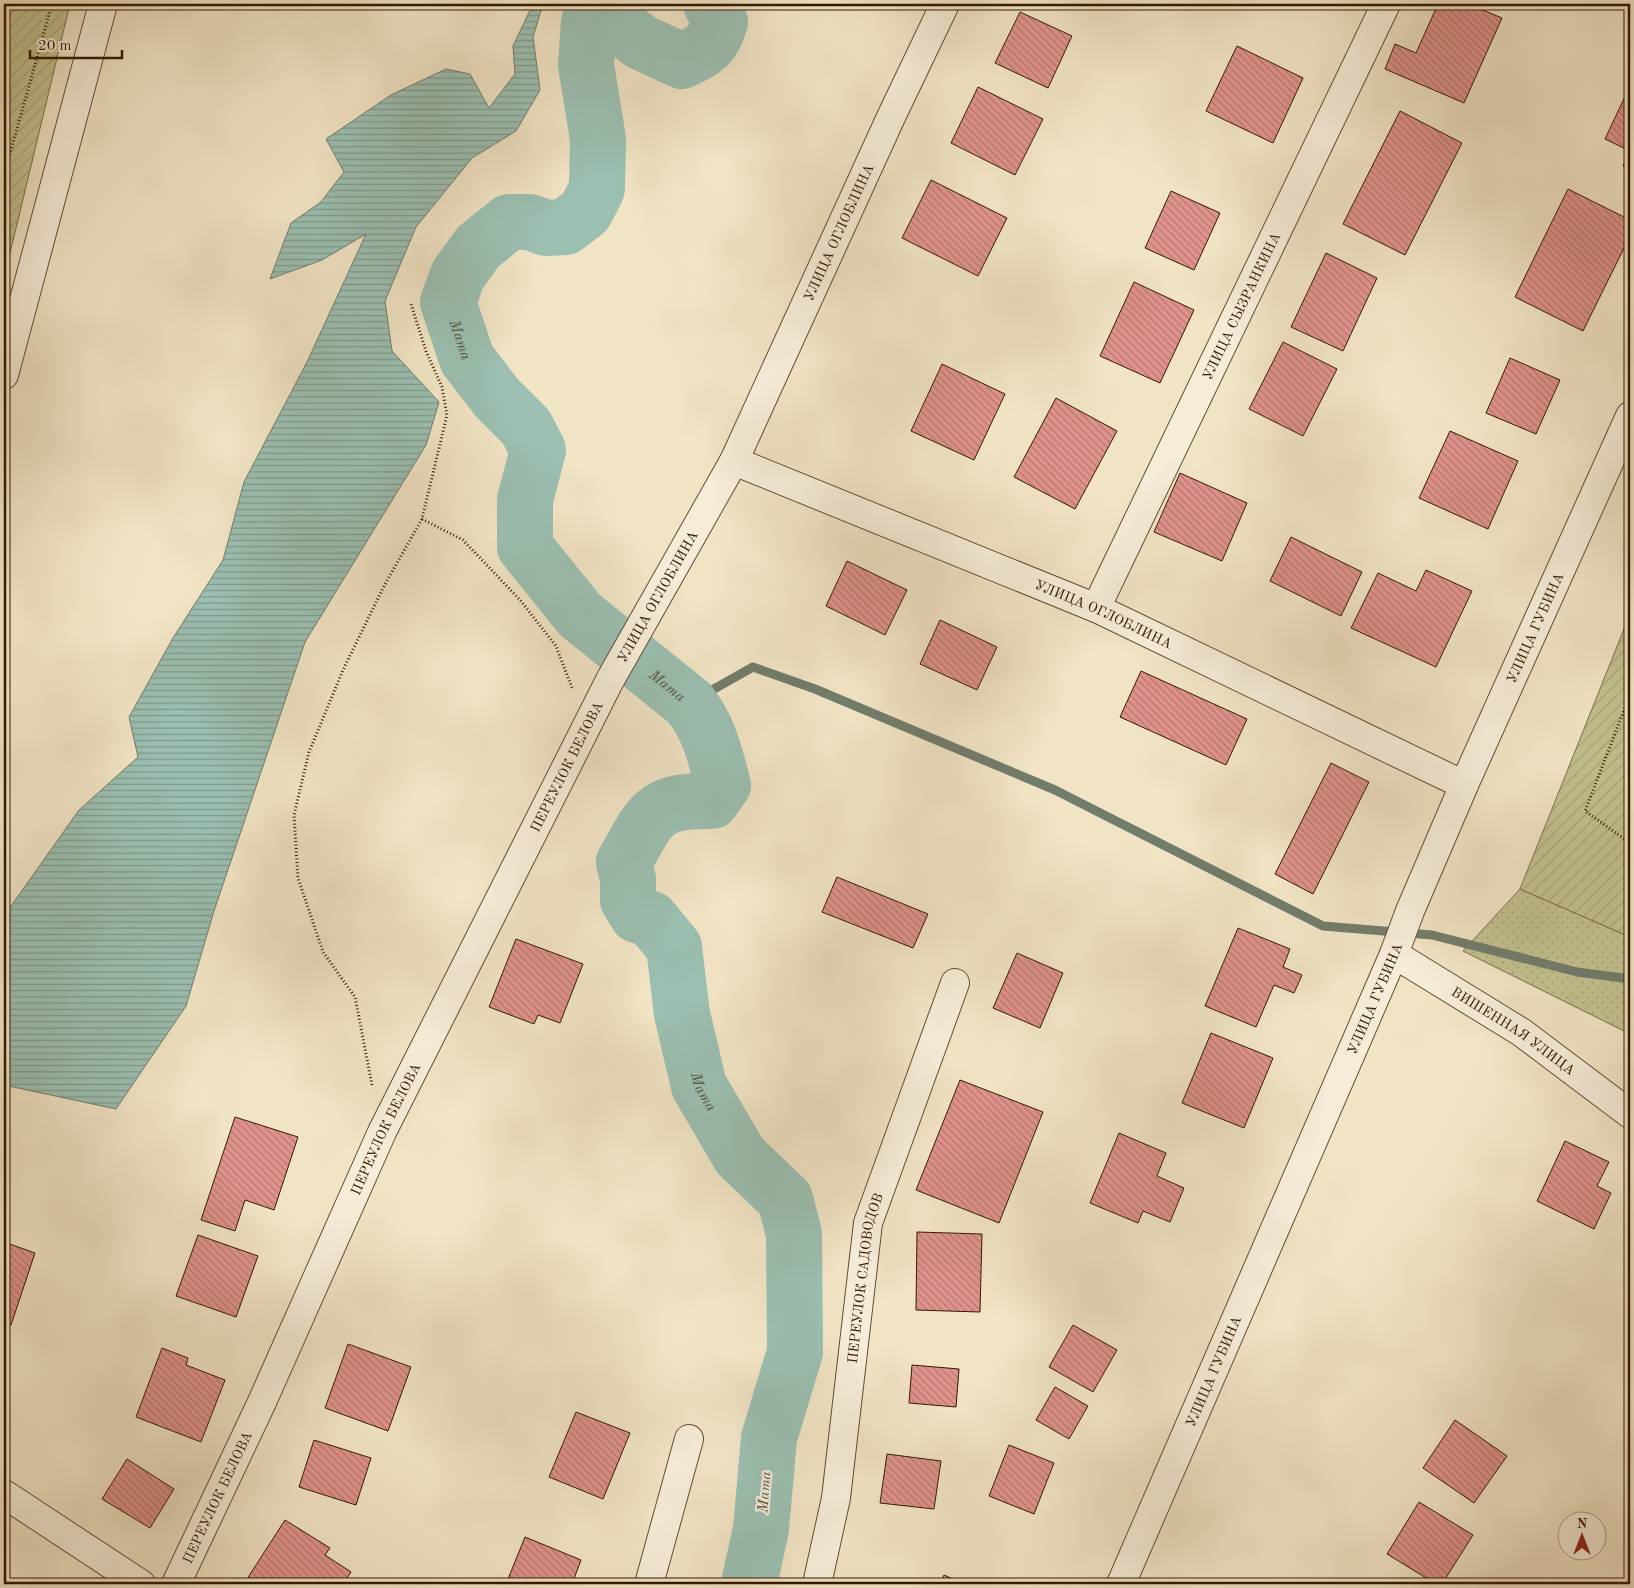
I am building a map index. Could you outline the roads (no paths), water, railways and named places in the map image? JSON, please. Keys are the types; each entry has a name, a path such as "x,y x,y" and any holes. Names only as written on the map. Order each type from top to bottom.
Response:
{"street":[{"path":"4,375 103,4"},
{"name":"УЛИЦА ОГЛОБЛИНА","path":"610,680 734,461 891,117 945,4"},
{"name":"УЛИЦА СЫЗРАНКИНА","path":"1096,608 1386,4"},
{"name":"УЛИЦА ГУБИНА","path":"1121,1584 1394,954 1410,911 1464,785 1630,416"},
{"name":"УЛИЦА ОГЛОБЛИНА","path":"734,461 1096,608 1464,785"},
{"name":"ПЕРЕУЛОК БЕЛОВА","path":"176,1584 262,1402 382,1132 610,680"},
{"name":"ВИШЕННАЯ УЛИЦА","path":"1394,954 1521,1032 1630,1114"},
{"name":"ПЕРЕУЛОК САДОВОДОВ","path":"817,1584 836,1498 868,1223 955,982"},
{"path":"649,1584 690,1439"},
{"path":"4,1494 141,1584"}],"waterway":[{"name":"Мата","path":"711,4 720,22 714,37 697,54 682,61 641,42 609,18 598,15 589,22 586,65 598,139 597,189 585,212 565,227 546,228 530,222 509,222 478,247 458,275 448,302 467,359 497,398 526,427 538,450 525,500 525,547 580,615 689,703 702,722 714,752 723,785 712,801 692,801 665,807 648,822 624,862 628,879 628,900 637,915 651,919 674,947 682,1014 699,1086 740,1156 785,1199 794,1234 795,1352 769,1438 761,1529 749,1584"},
{"path":"689,703 753,667 815,689 1055,790 1323,926 1432,935 1577,972 1630,979"}]}
